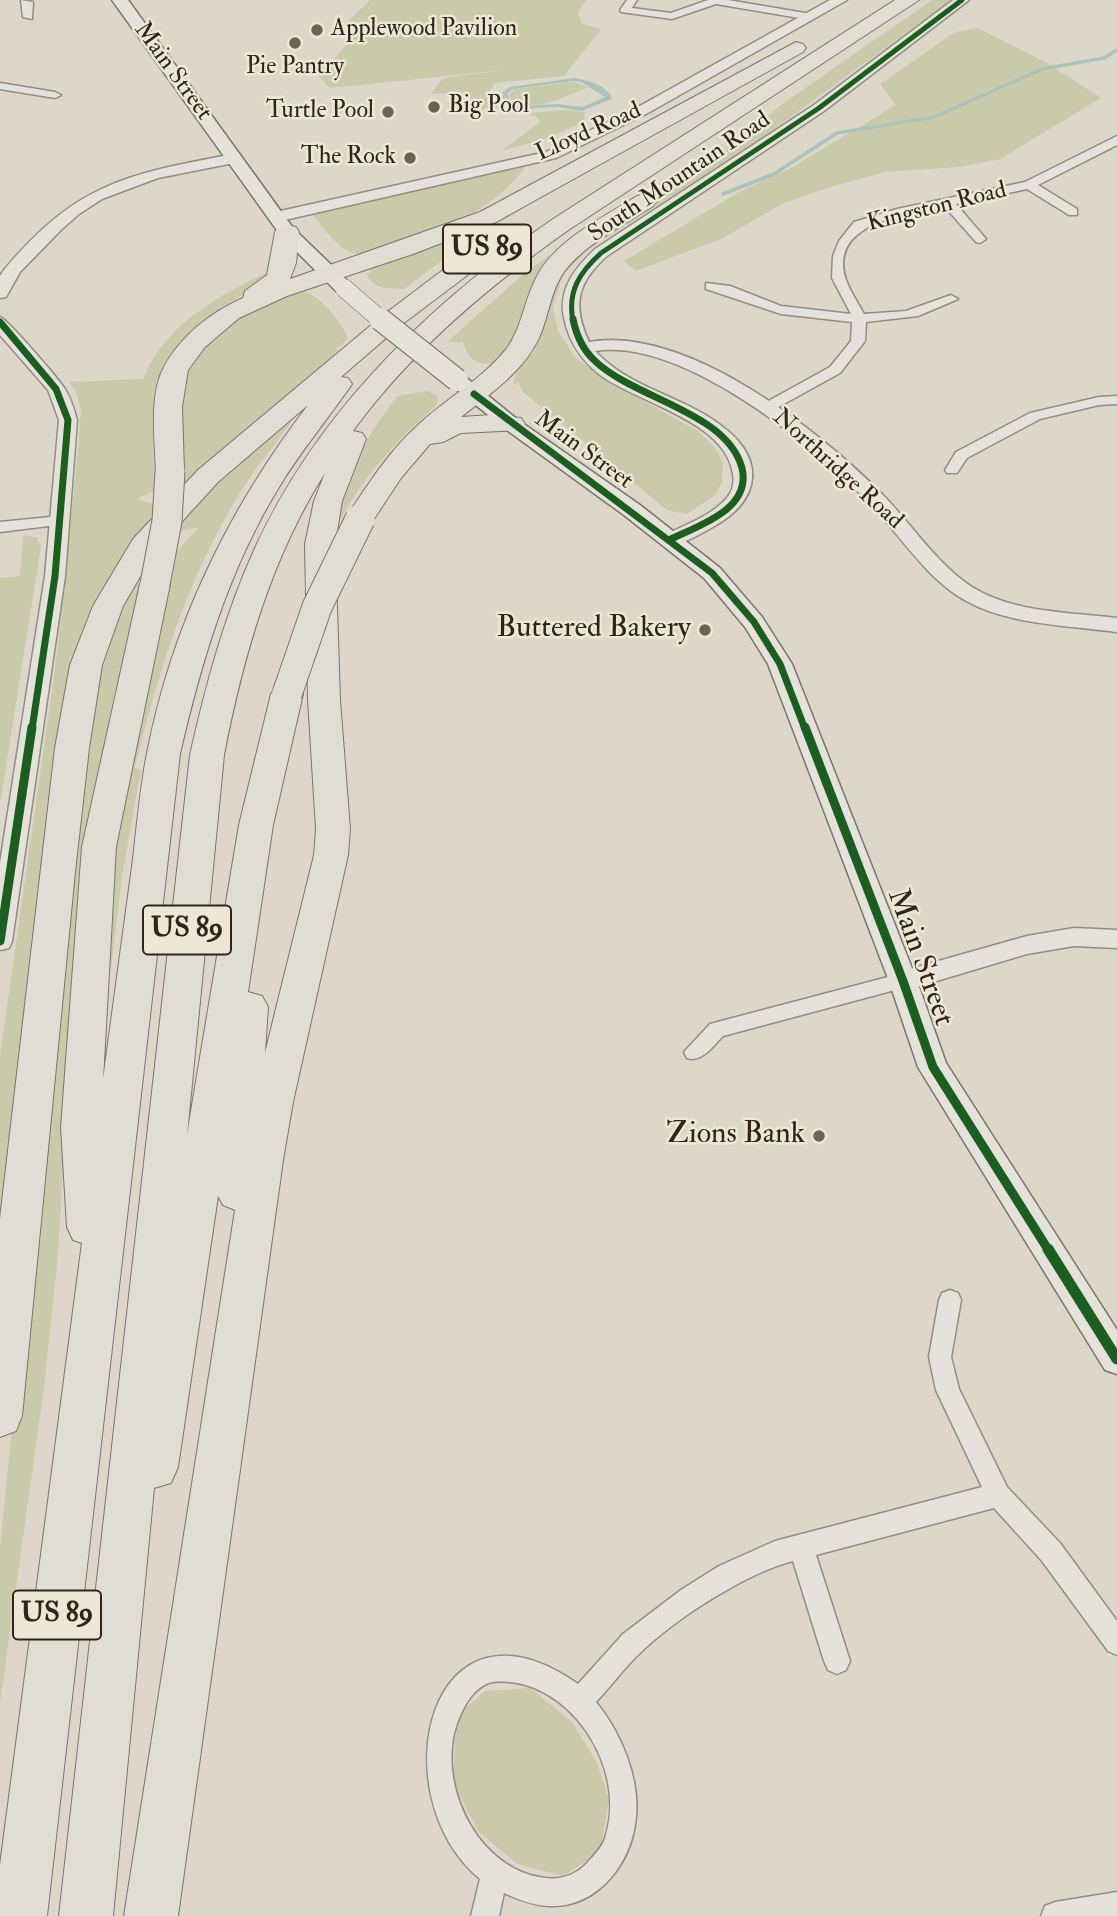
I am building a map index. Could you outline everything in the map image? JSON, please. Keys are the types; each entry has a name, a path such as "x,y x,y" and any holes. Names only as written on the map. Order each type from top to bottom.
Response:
{"highway":[{"name":"US 89","path":"20,1916 163,754 194,640 229,551 277,468 337,386 440,302 500,239 821,23 876,0"},
{"name":"US 89","path":"86,1916 198,825 207,755 218,700 253,587 304,484 327,449 383,378 420,337 440,302 909,0"},
{"path":"94,1314 80,1126 99,847 167,521 170,471 168,407 175,370 196,341 211,326 237,309 278,291 336,282 476,221 821,23"},
{"path":"117,1617 157,1459 256,825 287,694 317,607 360,519 387,477 466,387 513,359 527,339 547,280 568,253 696,166 801,77 869,26"},
{"path":"476,221 522,184 536,166 551,155"},
{"path":"237,309 246,300 270,287 282,275 281,224"},
{"path":"151,1916 235,1341 274,1102 331,855 333,829 319,574 323,521 342,461 361,423 440,302"},
{"path":"0,1416 72,748 86,665 108,606 143,546 184,498 391,321 440,302"},
{"path":"409,452 442,430 465,424 511,424"},
{"path":"235,1341 232,1265 254,919 264,825 262,803"}],"main road":[{"name":"Main Street","path":"120,0 281,224 336,282 511,424 632,510 701,564 728,589 754,622 780,664 933,1066 1117,1359"}],"street":[{"path":"26,0 28,17"},
{"path":"632,0 625,10 672,16 716,1 821,23"},
{"name":"Lloyd Road","path":"281,224 551,155 821,23 840,0"},
{"name":"South Mountain Road","path":"669,540 720,514 738,497 744,477 737,454 719,432 625,383 596,363 583,348 570,312 572,289 586,264 611,245 818,108 962,0"},
{"path":"0,86 55,95"},
{"name":"Kingston Road","path":"859,317 839,278 839,256 845,241 858,225 897,213 1029,185 1113,146"},
{"path":"2,283 66,217 99,194 151,176 234,159"},
{"path":"1029,185 1073,212"},
{"path":"949,204 980,239"},
{"path":"711,286 726,288 763,305 792,312 859,317 901,316 951,299"},
{"path":"768,407 835,370 858,341 859,317"},
{"path":"0,322 9,338 56,385 68,420 55,576 0,941"},
{"name":"Northridge Road","path":"583,348 617,344 644,348 693,368 768,407 867,491 964,591 994,604 1117,625"},
{"path":"952,470 961,455 1035,416 1099,401 1117,400"},
{"path":"0,527 60,521"},
{"path":"694,1052 718,1030 902,981 1027,944 1074,937 1116,940"},
{"path":"950,1300 940,1357 948,1390 998,1495 1051,1552 1117,1642"},
{"path":"579,1702 632,1643 690,1599 727,1576 775,1553 998,1495"},
{"path":"801,1546 837,1661"},
{"path":"510,1669 533,1674 557,1685 579,1702 596,1722 617,1766 622,1812 620,1833 612,1852 601,1871 582,1886 562,1893 539,1893 495,1874 474,1853 448,1805 438,1757 447,1712 472,1677 489,1670 510,1669"},
{"path":"485,1916 495,1874"},
{"path":"1055,1916 1117,1906"}],"green space":[{"path":"370,0 586,0 578,13 582,24 601,29 564,76 495,83 488,93 501,107 451,113 463,92 431,94 443,78 506,70 330,88 316,73 324,71 359,30 342,27"},
{"path":"932,0 951,0 744,151 587,250 563,275 553,306 558,331 575,357 605,380 698,431 715,448 723,463 722,482 715,495 687,514 667,510 523,392 518,383 513,384 516,373 535,350 546,321 552,290 568,264 604,235 696,174 785,102"},
{"path":"978,28 1047,63 1101,98 1000,159 959,167 885,172 782,204 723,238 636,271 624,261 739,192 791,168 896,105 880,84 955,32"},
{"path":"572,82 588,87 541,104 522,104 512,101 509,95 515,89"},
{"path":"566,110 585,112 584,122 548,138 501,151 540,122 538,118 526,113"},
{"path":"528,163 512,183 474,212 432,232 363,254 355,254 340,246 312,214 318,210"},
{"path":"574,178 463,245 404,289 377,286 367,274 372,271 369,269 480,231"},
{"path":"654,184 546,264 533,285 511,343 494,363 473,360 463,342 447,342 527,271"},
{"path":"273,269 255,287 211,314 192,331 167,361 156,384 158,467 155,490 138,499 157,505 154,518 109,581 0,1235 0,1056 56,662 78,451 81,410 76,392 69,382 143,379 166,341 197,312"},
{"path":"299,290 315,297 329,309 348,339 336,349 340,352 187,484 181,483 178,389 193,356 231,320"},
{"path":"428,391 438,396 437,405 381,460 337,525 349,473 376,425 397,396"},
{"path":"300,407 246,483 221,526 189,593 164,661 135,768 141,770 122,876 102,1043 108,849 173,556 198,528 175,532 176,519"},
{"path":"23,535 37,538 41,546 0,804 0,578 20,576"},
{"path":"147,561 113,699 93,801 75,945 58,1255 44,1387 0,1703 0,1549 56,978 91,697 127,594"},
{"path":"530,1688 572,1722 597,1763 609,1800 600,1852 563,1876 517,1864 479,1832 453,1783 456,1716 485,1691"}],"water":[{"path":"575,78 603,88 612,99 582,111 558,107 515,109 503,100 503,92 510,87","holes":["581,82 605,97 583,107 557,104 525,106 512,103 507,94 513,89"]}],"waterway":[{"path":"723,194 774,174 837,133 934,117 1042,69 1104,58 1117,50"}],"cycle path":[{"path":"669,540 714,518 737,499 743,482 740,464 725,439 712,427 627,384 591,357 580,340 571,312 573,289 578,279 592,261 611,245 819,108 962,0"},
{"path":"0,322 56,389 68,420 55,576 0,941"},
{"path":"474,394 712,573 754,622 780,664 903,981 933,1067 1117,1359"}],"place":[{"name":"Applewood Pavilion","path":"317,30"},
{"name":"Pie Pantry","path":"295,43"},
{"name":"Big Pool","path":"434,107"},
{"name":"Turtle Pool","path":"388,112"},
{"name":"The Rock","path":"410,158"},
{"name":"Buttered Bakery","path":"705,630"},
{"name":"Zions Bank","path":"819,1136"}]}
